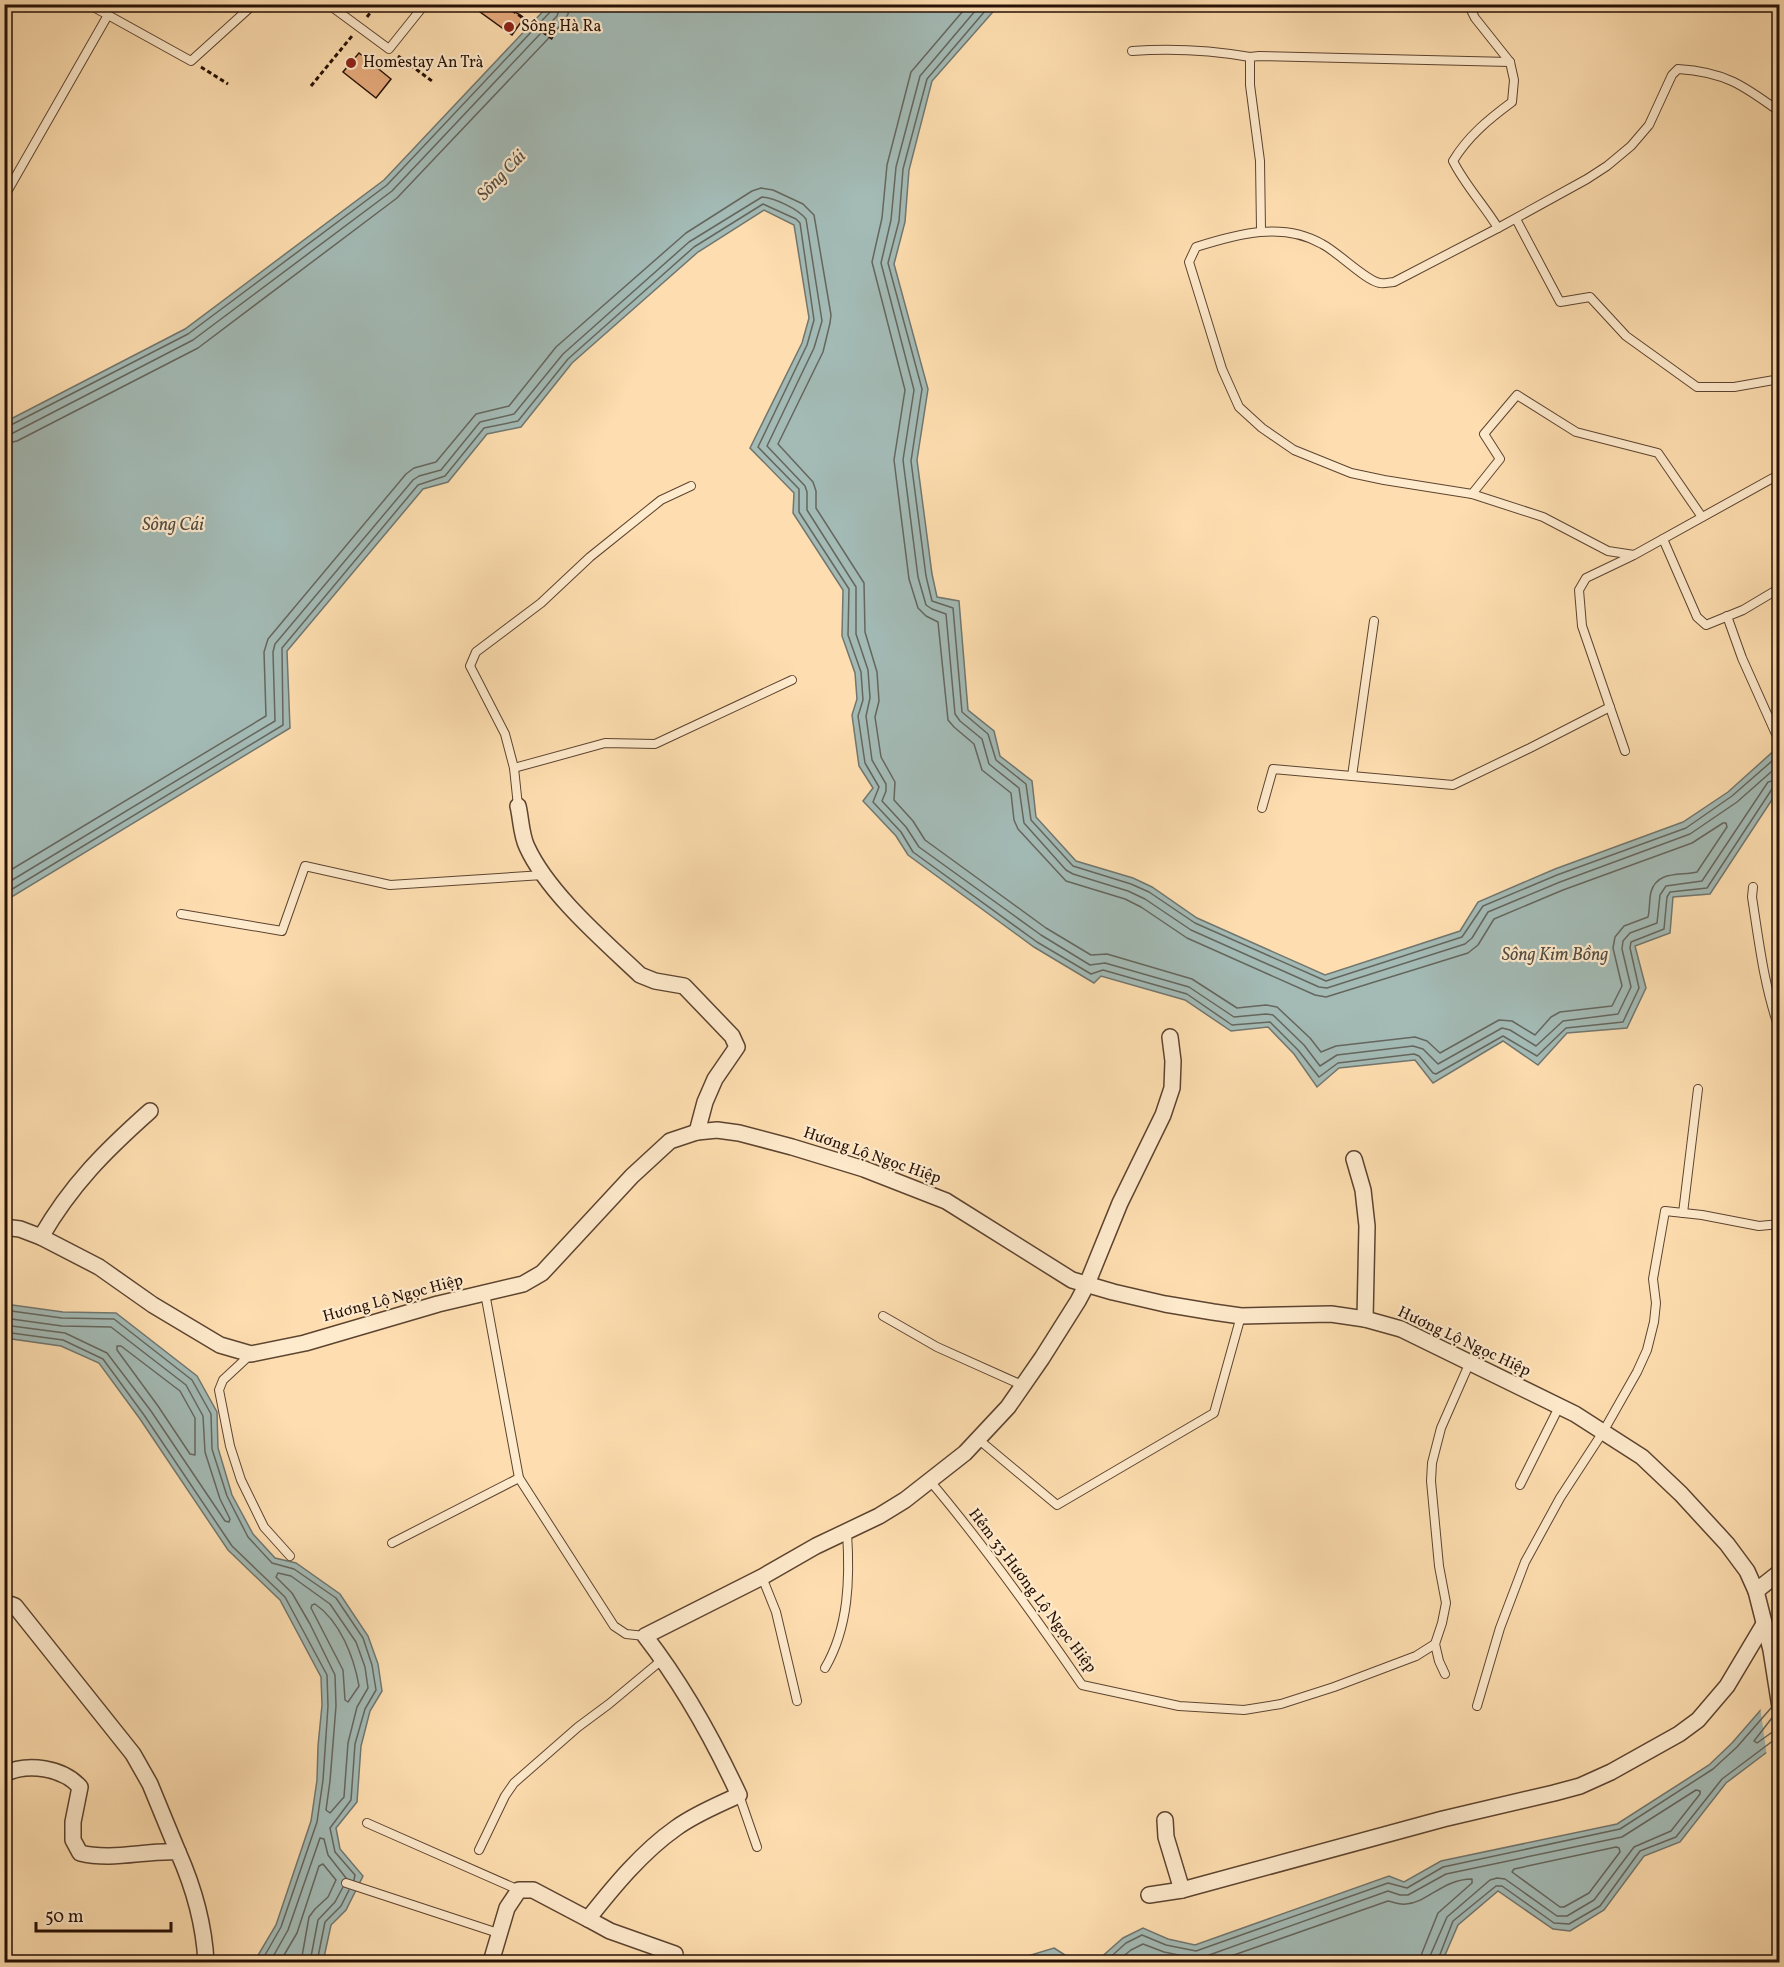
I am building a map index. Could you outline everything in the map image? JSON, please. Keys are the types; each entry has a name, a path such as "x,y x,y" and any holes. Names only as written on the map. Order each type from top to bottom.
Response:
{"street":[{"path":"518,806 526,845 545,875 598,935 640,975 684,987 732,1036 737,1047 715,1079 705,1102 697,1132"},
{"path":"588,1919 648,1850 677,1827 739,1795 692,1705 663,1659 645,1636 905,1500 964,1453 1008,1407 1042,1358 1087,1284 1120,1203 1163,1115 1172,1088 1173,1061 1170,1037"},
{"path":"41,1237 56,1210 77,1183 109,1147 150,1111"},
{"name":"Hương Lộ Ngọc Hiệp","path":"4,1227 20,1229 41,1237 99,1267 153,1305 220,1345 251,1354 305,1343 397,1315 523,1284 542,1273 669,1141 697,1132 717,1130 739,1133 864,1169 946,1201 1072,1280 1165,1304 1241,1316 1331,1314 1365,1319 1401,1329 1559,1407 1642,1457 1728,1544 1747,1570 1756,1591 1771,1650 1779,1707"},
{"path":"1354,1159 1363,1190 1367,1226 1365,1319"},
{"path":"1756,1591 1779,1572"},
{"path":"4,1602 15,1606 133,1754 150,1784 191,1881 203,1924 206,1962"},
{"path":"1149,1895 1182,1890 1443,1818 1580,1786 1611,1772 1698,1720 1727,1686 1764,1624"},
{"path":"4,1774 30,1767 71,1777 80,1787 73,1821 73,1840 80,1853 96,1856 160,1851 178,1852"},
{"path":"1165,1820 1166,1837 1182,1890"},
{"path":"491,1962 507,1908 519,1890 533,1890 610,1931 675,1954"}],"lane":[{"path":"88,4 192,61 254,4"},
{"path":"328,4 389,49 425,4"},
{"path":"1468,4 1475,18 1510,62 1514,80 1512,102 1487,120 1461,148 1454,161 1462,178 1498,228"},
{"path":"4,197 108,15"},
{"path":"1132,51 1168,48 1207,50 1250,57 1510,62"},
{"path":"1250,57 1250,85 1260,172 1261,230"},
{"path":"1634,555 1608,551 1543,517 1472,494 1351,473 1294,450 1262,428 1239,407 1222,369 1189,262 1196,248 1225,238 1261,230 1304,235 1322,243 1380,283 1394,282 1516,219 1587,179 1632,146 1649,125 1672,75 1678,69 1698,70 1741,84 1779,112"},
{"path":"1516,219 1560,302 1590,297 1626,336 1697,387 1734,387 1779,379"},
{"path":"1472,494 1500,459 1484,434 1518,395 1576,432 1658,453 1702,517"},
{"path":"1625,751 1582,626 1579,590 1586,578 1634,555 1779,474"},
{"path":"518,806 514,768 505,734 470,666 476,652 541,603 590,557 661,500 691,486"},
{"path":"1663,539 1697,617 1706,625 1743,610 1779,588"},
{"path":"1727,616 1742,658 1779,743"},
{"path":"1352,776 1374,621"},
{"path":"514,768 605,743 656,744 792,680"},
{"path":"1262,808 1273,769 1453,785 1610,707"},
{"path":"181,914 282,931 305,866 390,885 545,875"},
{"path":"1753,887 1752,897 1763,970 1779,1031"},
{"path":"1683,1213 1698,1089"},
{"path":"1477,1706 1500,1628 1525,1562 1560,1498 1603,1432 1647,1350 1654,1322 1656,1303 1653,1280 1665,1211 1740,1221 1759,1226 1779,1224"},
{"path":"485,1293 519,1478 614,1626 626,1634 645,1636"},
{"path":"883,1316 937,1347 1024,1386"},
{"path":"978,1439 1057,1505 1214,1413 1241,1316"},
{"path":"251,1354 223,1380 219,1390 230,1446 241,1480 264,1527 290,1556"},
{"path":"1445,1674 1435,1644 1446,1603 1439,1566 1431,1481 1432,1463 1441,1428 1470,1362"},
{"path":"1520,1485 1559,1407"},
{"path":"392,1543 519,1478"},
{"name":"Hẻm 33 Hương Lộ Ngọc Hiệp","path":"930,1481 1024,1601 1082,1685 1179,1706 1244,1710 1281,1704 1334,1687 1416,1656 1435,1644"},
{"path":"825,1668 840,1638 844,1620 848,1577 847,1532"},
{"path":"762,1576 776,1612 797,1701"},
{"path":"479,1850 514,1783 578,1727 663,1659"},
{"path":"739,1795 758,1847"},
{"path":"367,1823 519,1890"},
{"path":"346,1883 498,1933"}],"path":[{"path":"311,86 378,4"},
{"path":"506,6 553,39"},
{"path":"389,49 432,81"},
{"path":"192,61 228,84"}],"water":[{"name":"Sông Cái","path":"549,5 999,5 932,81 909,170 905,222 894,264 928,389 917,460 932,574 937,597 959,601 968,710 994,731 1000,756 1032,781 1036,817 1076,861 1133,878 1152,887 1197,918 1325,975 1460,931 1478,902 1555,869 1683,822 1728,792 1777,748 1779,749 1779,789 1710,894 1673,897 1670,933 1635,946 1646,988 1627,1028 1567,1033 1538,1065 1503,1041 1433,1083 1415,1060 1339,1068 1317,1087 1294,1054 1268,1027 1231,1031 1185,1000 1101,976 1094,983 1034,947 908,855 896,836 863,801 873,788 859,766 852,715 857,699 855,673 842,636 843,590 793,513 794,493 750,448 802,343 809,318 794,225 764,210 698,252 572,363 521,427 487,434 448,482 423,489 287,651 290,728 5,901 5,422 185,329 384,180"},
{"path":"5,1304 63,1312 116,1313 197,1376 217,1412 218,1448 232,1495 253,1534 275,1558 296,1563 340,1594 368,1636 378,1664 382,1691 370,1711 361,1746 357,1802 336,1828 340,1849 363,1876 346,1910 331,1925 323,1962 254,1962 276,1925 311,1821 317,1780 322,1705 321,1677 280,1600 228,1550 140,1419 99,1363 61,1346 5,1338"},
{"path":"1779,1689 1779,1743 1726,1783 1680,1842 1644,1856 1604,1910 1570,1931 1553,1929 1498,1891 1458,1925 1442,1962 1084,1962 1098,1960 1123,1938 1143,1928 1168,1939 1195,1945 1389,1876 1404,1882 1441,1861 1617,1824 1709,1765 1732,1743"},
{"path":"1054,1948 1076,1962 1010,1962 1011,1961"}],"pier":[{"path":"1780,1686 1780,1747 1767,1757 1760,1706"}],"building":[{"name":"Sông Hà Ra","path":"469,4 504,4 524,18 512,35"},
{"path":"359,53 391,79 376,98 343,72"}],"place":[{"name":"Sông Hà Ra","path":"509,27"},
{"name":"Homestay An Trà","path":"351,63"}],"water label":[{"name":"Sông Kim Bồng","path":"1555,955"}]}
